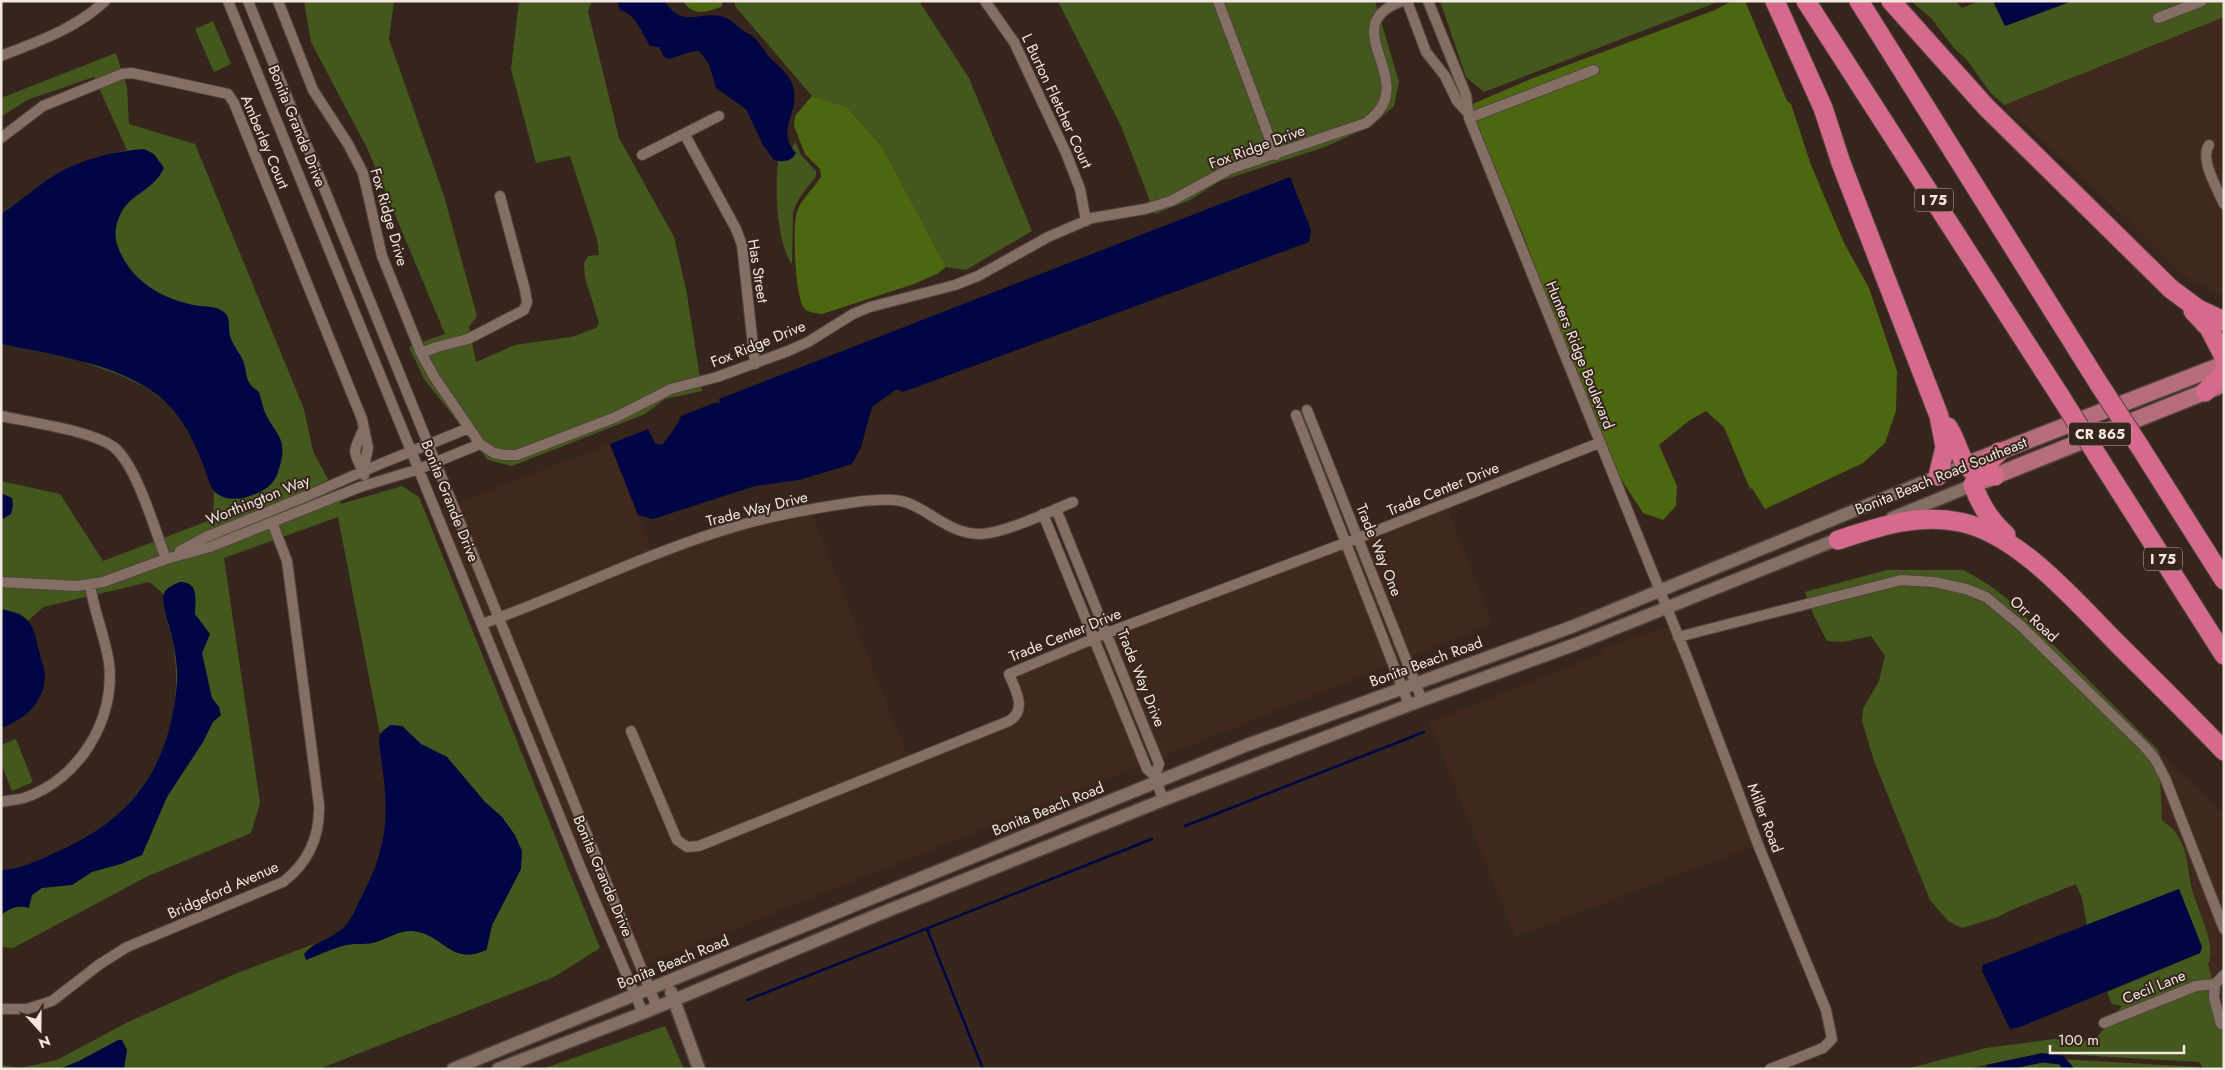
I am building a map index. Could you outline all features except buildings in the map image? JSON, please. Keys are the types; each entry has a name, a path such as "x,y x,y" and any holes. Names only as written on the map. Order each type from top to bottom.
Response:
{"highway":[{"path":"1775,1 1823,108 1841,163 1939,416 1945,447 1938,476"},
{"name":"I 75","path":"1806,1 2224,655"},
{"name":"I 75","path":"1859,1 2224,580"},
{"path":"1890,1 1986,107 2209,328 2224,357"},
{"path":"2171,289 2198,308 2224,321"},
{"path":"2205,392 2220,374"},
{"path":"1939,416 1978,475 1981,504 1990,520 2047,573 2224,751"},
{"path":"1978,475 1999,452"},
{"path":"1838,540 1893,522 1936,518 1960,521 2000,538 2047,573"}],"main road":[{"name":"Bonita Beach Road Southeast","path":"1999,452 2220,374"},
{"name":"Bonita Beach Road Southeast","path":"1978,475 2205,392"}],"street":[{"path":"1,56 64,30 89,16 105,1"},
{"name":"Bonita Grande Drive","path":"248,1 657,1007"},
{"name":"Fox Ridge Drive","path":"278,1 313,90 348,144 363,173 382,256 421,353 435,378 480,444 494,453 517,455 616,417 671,389 755,364 808,342 853,314 870,307 954,285 978,276 1048,237 1086,221 1145,209 1170,201 1218,174 1366,123 1379,113 1385,100 1387,88 1386,75 1376,49 1374,26 1385,9 1402,1"},
{"name":"L Burton Fletcher Court","path":"985,1 1014,42 1058,136 1077,181 1086,221"},
{"path":"1218,1 1276,155"},
{"name":"Hunters Ridge Boulevard","path":"1407,1 1426,52 1446,76 1457,101 1468,115"},
{"name":"Hunters Ridge Boulevard","path":"1428,1 1466,95 1468,115 1666,609"},
{"path":"2158,18 2202,1"},
{"name":"Bonita Grande Drive","path":"229,2 582,871 643,1013"},
{"path":"1468,115 1594,70"},
{"name":"Amberley Court","path":"1,138 44,106 122,74 132,73 228,94 234,103 362,418 363,430 354,449 356,462 363,472"},
{"path":"642,155 685,135 719,116"},
{"name":"Has Street","path":"685,135 736,229 742,245 755,364"},
{"path":"2209,145 2206,150 2206,162 2224,204"},
{"path":"421,353 468,339 524,310 527,302 525,290 500,196"},
{"name":"Trade Way One","path":"1307,410 1422,700"},
{"name":"Trade Way One","path":"1296,415 1409,705"},
{"path":"1,416 92,436 114,447 130,468 166,559"},
{"name":"Worthington Way","path":"166,559 206,536 469,428"},
{"name":"Trade Center Drive","path":"631,731 677,840 682,845 692,848 1009,721 1017,714 1020,703 1009,674 1107,633 1346,543 1599,442"},
{"name":"Worthington Way","path":"1,582 90,585 166,559 210,547 366,485 419,469 480,444"},
{"path":"363,472 366,485"},
{"name":"Bonita Beach Road Southeast","path":"1659,592 1938,476 1978,475"},
{"name":"Bonita Beach Road Southeast","path":"1666,609 1838,540 1978,475"},
{"name":"Trade Way Drive","path":"482,624 654,554 738,526 775,517 863,501 888,499 906,502 951,528 979,534 991,533 1073,502"},
{"name":"Trade Way Drive","path":"1056,509 1160,764 1156,779"},
{"name":"Trade Way Drive","path":"1043,514 1148,769 1156,779 1163,800"},
{"name":"Bridgeford Avenue","path":"1,1009 27,1009 52,1001 100,964 127,948 283,882 294,874 308,856 318,832 319,805 287,561 272,522"},
{"name":"Orr Road","path":"1678,637 1900,580 1934,582 1966,589 1986,597 2020,625 2103,705 2155,759 2183,820 2224,929"},
{"path":"1,802 23,798 50,784 78,760 96,736 107,706 110,678 105,645 92,600 90,585"},
{"name":"Bonita Beach Road","path":"453,1069 636,996 1156,779 1532,642 1659,592"},
{"name":"Miller Road","path":"1666,609 1730,766 1759,847 1826,1010 1832,1039 1823,1048 1770,1069"},
{"name":"CR 865","path":"498,1069 643,1013 891,909 1163,800 1422,700 1666,609"},
{"path":"2220,1024 2214,998 2215,984 2224,975"},
{"path":"667,983 699,1069"},
{"name":"Cecil Lane","path":"2104,1023 2196,986 2215,984"}],"shaded area":[{"path":"617,1 664,1 671,10 679,15 694,17 709,15 726,18 754,37 768,56 785,72 793,86 795,97 787,134 789,143 796,153 794,156 786,161 774,160 763,145 746,109 716,88 709,64 699,51 669,59 664,57 659,47 650,46 630,15 620,10"},
{"path":"1993,1 2072,1 2005,26"},
{"path":"2224,17 2224,295 2218,294 2184,276 2131,223 2004,105"},
{"path":"144,149 154,154 164,168 156,180 122,211 116,227 117,243 127,264 151,288 182,302 219,309 228,317 230,336 243,360 248,379 251,385 259,392 268,419 282,443 282,458 274,481 256,494 234,499 221,496 215,492 188,431 176,413 149,389 115,372 97,366 1,344 1,214 58,173 68,168 100,156"},
{"path":"1290,177 1311,230 1309,242 903,392 897,389 872,407 861,447 852,464 799,480 755,486 653,519 638,515 610,444 648,429 655,443 662,445 673,431 681,416 714,403 720,403 719,399"},
{"path":"610,444 653,554 810,510 910,761 1015,713 1013,687 1018,674 1106,636 1447,506 1492,624 626,973 439,510"},
{"path":"1,493 12,498 13,506 11,514 1,520"},
{"path":"179,582 186,583 193,588 195,592 195,614 210,634 202,653 212,698 219,707 221,715 213,722 203,742 167,797 142,855 121,864 92,872 72,885 42,888 32,895 29,908 14,908 1,915 1,870 23,866 52,854 85,837 108,822 127,805 144,785 156,764 166,739 173,713 177,683 175,652 163,597 167,589"},
{"path":"1,609 18,614 29,622 35,633 45,678 41,695 31,709 25,715 1,728"},
{"path":"1668,627 1758,845 1515,937 1429,722 1603,653 1599,650"},
{"path":"390,725 402,726 421,744 447,757 485,802 502,817 515,835 522,851 521,869 492,925 486,950 474,954 455,952 424,933 408,931 372,943 341,946 306,960 304,954 308,950 335,934 348,923 372,876 379,857 383,839 385,804 379,743 380,734"},
{"path":"2159,751 2224,814 2224,1023 2208,964 2208,936 2191,884 2190,869 2176,832 2162,820"},
{"path":"2179,889 2202,947 2200,953 2020,1027 2010,1029 1982,971 1983,965"},
{"path":"118,1040 122,1040 127,1050 124,1069 59,1069 79,1061"}],"green space":[{"path":"304,1 394,1 389,39 444,196 477,316 469,327 476,362 515,345 571,337 596,328 599,323 585,278 584,264 588,256 599,255 597,239 570,156 536,163 511,69 519,1 592,1 588,11 619,138 674,237 687,294 702,391 665,399 645,414 512,466 488,460 424,379 409,347 445,334 367,148 311,42"},
{"path":"683,1 723,1 721,7 700,12 691,9"},
{"path":"735,1 919,1 969,78 1032,231 966,270 946,267 883,148 847,107 812,96 735,6"},
{"path":"1058,1 1375,1 1399,82 1394,106 1373,125 1325,147 1220,181 1190,200 1155,214 1121,126"},
{"path":"1440,1 1720,1 1484,92 1466,77"},
{"path":"1732,1 1745,1 1787,101 1791,104 1811,165 1844,243 1869,288 1897,371 1896,411 1885,443 1863,463 1765,509 1752,488 1750,489 1724,427 1706,411 1690,420 1659,445 1677,486 1676,506 1663,520 1643,513 1608,459 1522,232 1478,134 1468,106 1533,78 1715,10"},
{"path":"1911,1 1956,1 1962,8 1980,1 1993,1 2005,26 2072,1 2224,1 2224,17 2004,105 1990,92 1967,60 1954,48 1931,18"},
{"path":"213,21 231,64 214,72 195,29"},
{"path":"116,53 127,88 129,124 195,144 304,409 313,451 341,504 402,486 419,497 600,948 554,977 319,1069 1,1069 1,1065 20,1068 57,1060 126,1023 235,974 314,944 308,950 306,959 341,946 372,943 408,931 424,933 448,948 464,954 474,954 487,950 492,925 521,869 502,817 485,802 447,757 421,744 402,726 384,729 380,734 338,517 224,558 260,803 251,833 146,877 13,948 1,947 1,870 17,868 40,860 92,834 117,814 138,792 155,766 167,739 174,709 176,677 173,643 165,615 163,594 149,582 43,607 28,621 21,614 1,609 1,481 60,494 103,561 213,519 214,491 193,439 174,409 147,388 120,375 78,360 1,344 1,214 58,173 80,163 127,150 94,77 27,100 1,117 1,98"},
{"path":"812,96 847,107 883,148 946,267 937,274 914,284 822,314 810,312 804,308 798,290 795,261 795,220 797,212 804,198 821,177 820,169 805,154 794,126 795,116"},
{"path":"795,141 801,155 816,171 816,176 800,197 793,211 792,265 780,229 777,186 778,161 782,162"},
{"path":"1887,570 1964,570 1989,585 2010,601 2159,751 2162,820 2175,831 2183,845 2193,893 2208,936 2210,956 2208,964 2224,1023 2224,1069 2204,1069 2199,1062 2042,1053 1965,1069 1906,1069 1986,1048 2054,1039 2094,1041 2122,1006 2112,1004 2107,992 2200,953 2202,947 2179,889 2087,925 2082,898 2076,884 1998,917 1962,928 1948,921 1930,900 1874,761 1862,721 1863,709 1879,681 1885,656 1871,636 1843,642 1827,641 1814,616 1805,592"},
{"path":"16,739 33,782 12,791 1,764 1,745"},
{"path":"665,1026 684,1069 543,1069 545,1068"},
{"path":"2042,1058 2199,1067 2200,1069 1987,1069"}],"waterway":[{"path":"1185,826 1424,732"},
{"path":"747,1000 1152,839"},
{"path":"927,929 983,1069"},
{"path":"1990,1069 2042,1058 2061,1060 2069,1069"}]}
